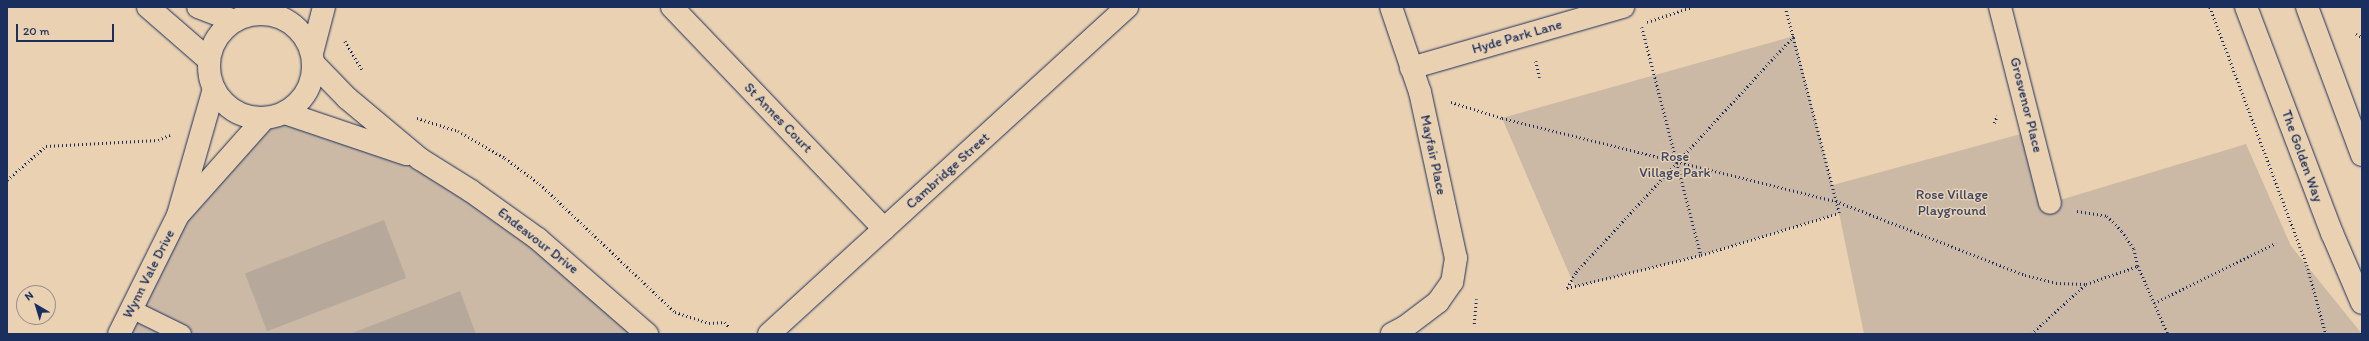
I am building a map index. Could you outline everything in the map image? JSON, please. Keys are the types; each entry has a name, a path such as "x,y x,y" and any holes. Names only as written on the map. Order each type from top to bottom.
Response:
{"street":[{"path":"148,7 209,60"},
{"path":"198,7 234,21"},
{"path":"313,58 304,37 292,24 263,10 234,21 222,31 213,44 209,60 209,75 214,89 224,103 238,114 264,119 285,113 305,95 312,80 313,58 324,7"},
{"name":"St Annes Court","path":"672,7 884,229"},
{"name":"Cambridge Street","path":"769,334 1127,7"},
{"name":"Mayfair Place","path":"1391,7 1420,92 1456,258 1452,282 1438,302 1405,328 1392,334"},
{"name":"Hyde Park Lane","path":"1411,68 1623,7"},
{"name":"Grosvenor Place","path":"2000,7 2050,204"},
{"name":"The Golden Way","path":"2246,7 2332,233 2362,303"},
{"path":"2307,7 2362,155"},
{"name":"Endeavour Drive","path":"313,58 347,98 420,159 538,239 647,334"},
{"name":"Wynn Vale Drive","path":"119,334 178,214 214,89"},
{"name":"Endeavour Drive","path":"285,113 420,159"},
{"name":"Wynn Vale Drive","path":"178,214 264,119"}],"lane":[{"path":"131,309 182,334"}],"path":[{"path":"1692,7 1647,22 1642,26 1700,255"},
{"path":"1785,7 1794,36 1839,213 1700,255 1567,288 1576,272 1794,36"},
{"path":"2210,7 2307,265 2326,334"},
{"path":"2356,34 2362,37"},
{"path":"343,37 365,74"},
{"path":"1530,55 1536,60 1540,78"},
{"path":"1420,92 1502,118 1836,201 2025,275 2056,283 2086,284 2138,266"},
{"path":"414,117 458,131 505,158 540,184 675,312 709,323 725,322 729,327"},
{"path":"7,180 46,146 158,140 172,134"},
{"path":"2050,204 2061,210 2106,216 2122,230 2134,249 2138,266 2168,334"},
{"path":"2154,303 2276,243"},
{"path":"2030,334 2086,284"},
{"path":"1474,324 1476,297"}],"green space":[{"path":"1794,36 1833,188 1833,185 2032,131 2050,203 2246,144 2291,246 2362,334 1864,334 1839,213 1701,255 1575,287 1502,118"},
{"path":"293,108 366,139 504,214 639,334 128,334 178,215"}],"building":[{"path":"384,220 406,278 267,331 245,273"},
{"path":"460,291 476,334 350,334"}],"park label":[{"name":"Rose Village Park","path":"1675,166"},
{"name":"Rose Village Playground","path":"1952,204"}]}
